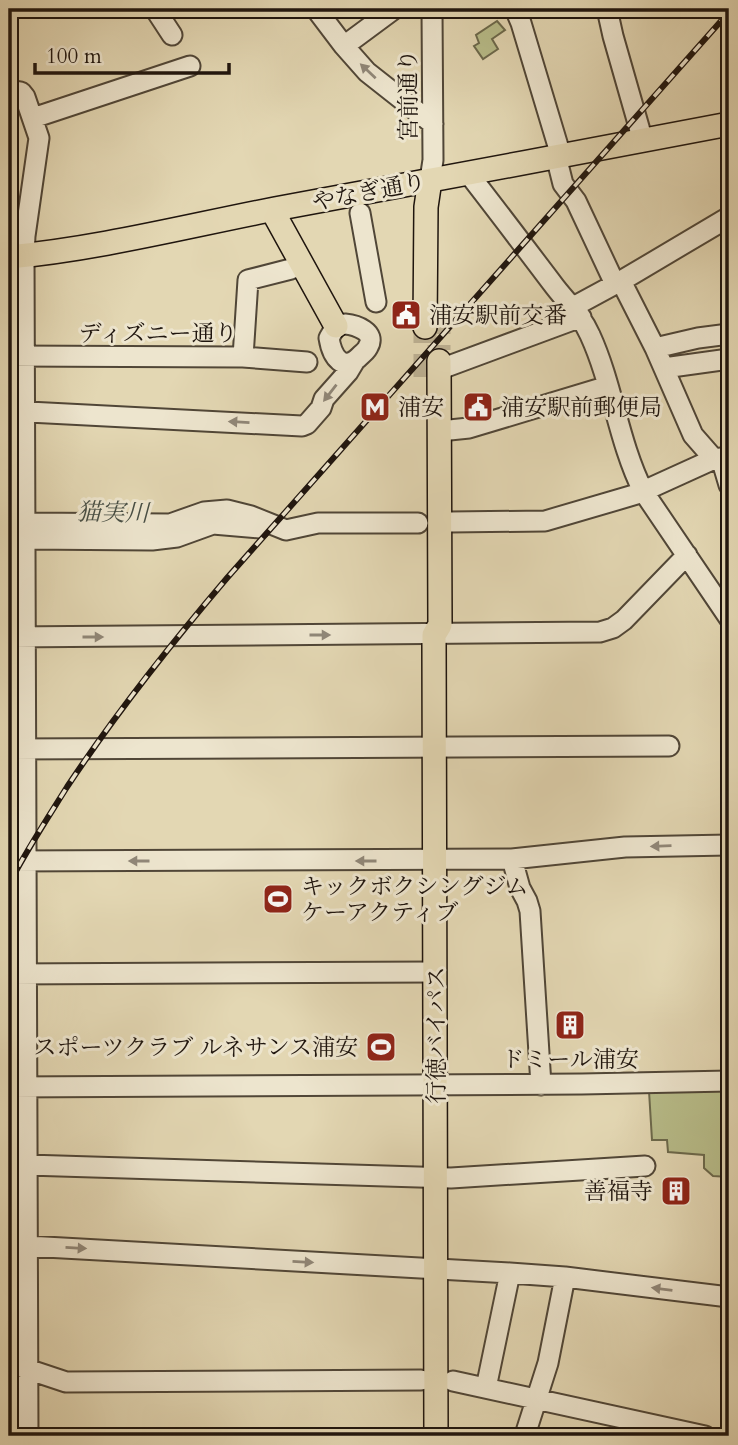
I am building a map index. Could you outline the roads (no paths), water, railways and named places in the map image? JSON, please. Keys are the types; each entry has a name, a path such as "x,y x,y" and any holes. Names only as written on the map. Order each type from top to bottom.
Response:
{"main road":[{"name":"やなぎ通り","path":"16,256 99,244 729,124"},
{"path":"430,180 426,207 432,319"},
{"path":"272,210 336,326"},
{"name":"行徳バイパス","path":"434,369 440,431 440,625 434,635 436,1436"},
{"name":"行徳バイパス","path":"434,369 427,625 434,635"}],"street":[{"path":"155,9 172,35"},
{"path":"316,9 367,72 433,124"},
{"path":"344,46 394,9"},
{"name":"宮前通り","path":"430,180 433,160 432,9"},
{"path":"515,9 558,156 563,184 576,201 655,348 693,435 721,458 729,485"},
{"path":"607,9 612,36 643,141"},
{"path":"33,118 190,66"},
{"path":"9,90 21,92 39,138 25,236 16,256 17,411 25,527 17,637 18,1087 27,1165 18,1243 28,1371 28,1436"},
{"path":"468,173 577,312 598,354 631,463 643,491 729,618"},
{"path":"360,213 376,302"},
{"path":"434,369 577,312 618,282 728,221"},
{"path":"243,357 248,280 291,269"},
{"path":"17,411 302,426 321,408 324,398 369,346 369,336 363,328 345,324 336,326 329,338 333,355 339,361 354,362"},
{"path":"655,348 729,334"},
{"name":"ディズニー通り","path":"17,356 243,357 307,362"},
{"path":"664,368 729,359"},
{"path":"440,431 469,428 608,386"},
{"path":"450,522 545,522 643,491 721,458"},
{"path":"25,527 152,540 177,537 214,524 286,530 318,523 418,523"},
{"path":"17,637 600,632 624,620 687,555"},
{"path":"17,749 669,746"},
{"path":"17,861 435,861 512,859 625,847 729,845"},
{"path":"512,859 530,911 541,1084"},
{"path":"17,974 435,972"},
{"path":"18,1087 729,1081"},
{"path":"27,1165 436,1177 645,1166"},
{"path":"18,1243 565,1277 729,1297"},
{"path":"486,1388 510,1273"},
{"path":"525,1435 548,1363 565,1277"},
{"path":"9,1363 66,1382 421,1380"},
{"path":"453,1381 705,1436"}],"waterway":[{"name":"猫実川","path":"9,528 18,528"}],"tunnel":[{"path":"439,311 439,350"},
{"path":"425,327 425,377"}],"railway":[{"path":"9,884 67,787 124,706 227,578 729,12"}],"place":[{"name":"浦安駅前交番","path":"406,315"},
{"name":"浦安","path":"375,407"},
{"name":"浦安駅前郵便局","path":"478,407"},
{"name":"キックボクシングジム ケーアクティブ","path":"278,899"},
{"name":"ドミール浦安","path":"570,1025"},
{"name":"スポーツクラブ ルネサンス浦安","path":"381,1047"},
{"name":"善福寺","path":"676,1191"}]}
